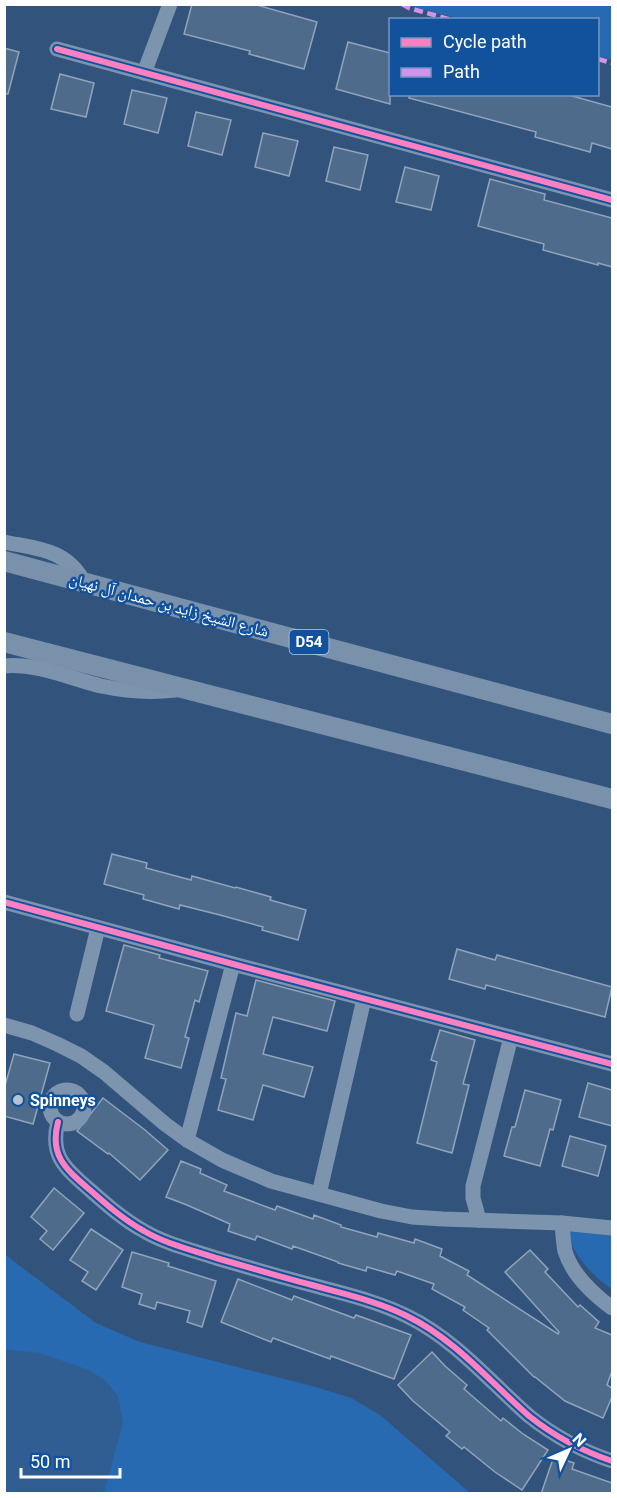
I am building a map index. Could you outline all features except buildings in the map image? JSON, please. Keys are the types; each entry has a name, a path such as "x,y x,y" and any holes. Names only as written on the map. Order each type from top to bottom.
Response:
{"main road":[{"name":"شارع الشيخ زايد بن حمدان آل نهيان","path":"4,561 612,723"},
{"path":"4,642 612,799"}],"street":[{"path":"144,73 171,4"},
{"path":"57,49 612,200"},
{"path":"4,542 51,552 62,557 73,565 84,582"},
{"path":"4,666 31,667 116,689 148,691 182,689"},
{"path":"4,902 612,1064"},
{"path":"77,1014 98,927"},
{"path":"187,1140 233,964"},
{"path":"319,1194 364,999"},
{"path":"4,1025 32,1033 81,1056 187,1140 241,1169 271,1181 381,1211 412,1217 562,1223 612,1228"},
{"path":"479,1220 472,1198 473,1186 511,1037"},
{"path":"58,1122 55,1144 63,1165 122,1217 144,1231 191,1250 272,1275 377,1303 407,1315 435,1331 457,1348 531,1417 558,1437 612,1461"},
{"path":"562,1223 564,1249 569,1262 585,1285 612,1308"}],"shaded area":[{"path":"406,5 612,5 612,60 599,56 599,18 457,18"},
{"path":"572,1226 612,1230 612,1289 591,1272 575,1251 567,1235"},
{"path":"4,1253 96,1323 140,1342 351,1398 380,1415 470,1493 5,1493"},
{"path":"4,1349 40,1353 89,1370 105,1380 118,1396 123,1423 104,1493 5,1493"}],"marked path":[{"path":"402,4 445,18"},
{"path":"599,59 612,63"}],"cycle path":[{"path":"57,49 612,200"},
{"path":"4,902 612,1064"},
{"path":"58,1122 56,1144 58,1153 67,1168 109,1207 137,1227 152,1236 179,1246 360,1298 407,1316 457,1349 529,1416 548,1430 590,1453 612,1461"}],"place":[{"name":"Spinneys","path":"18,1100"}]}
